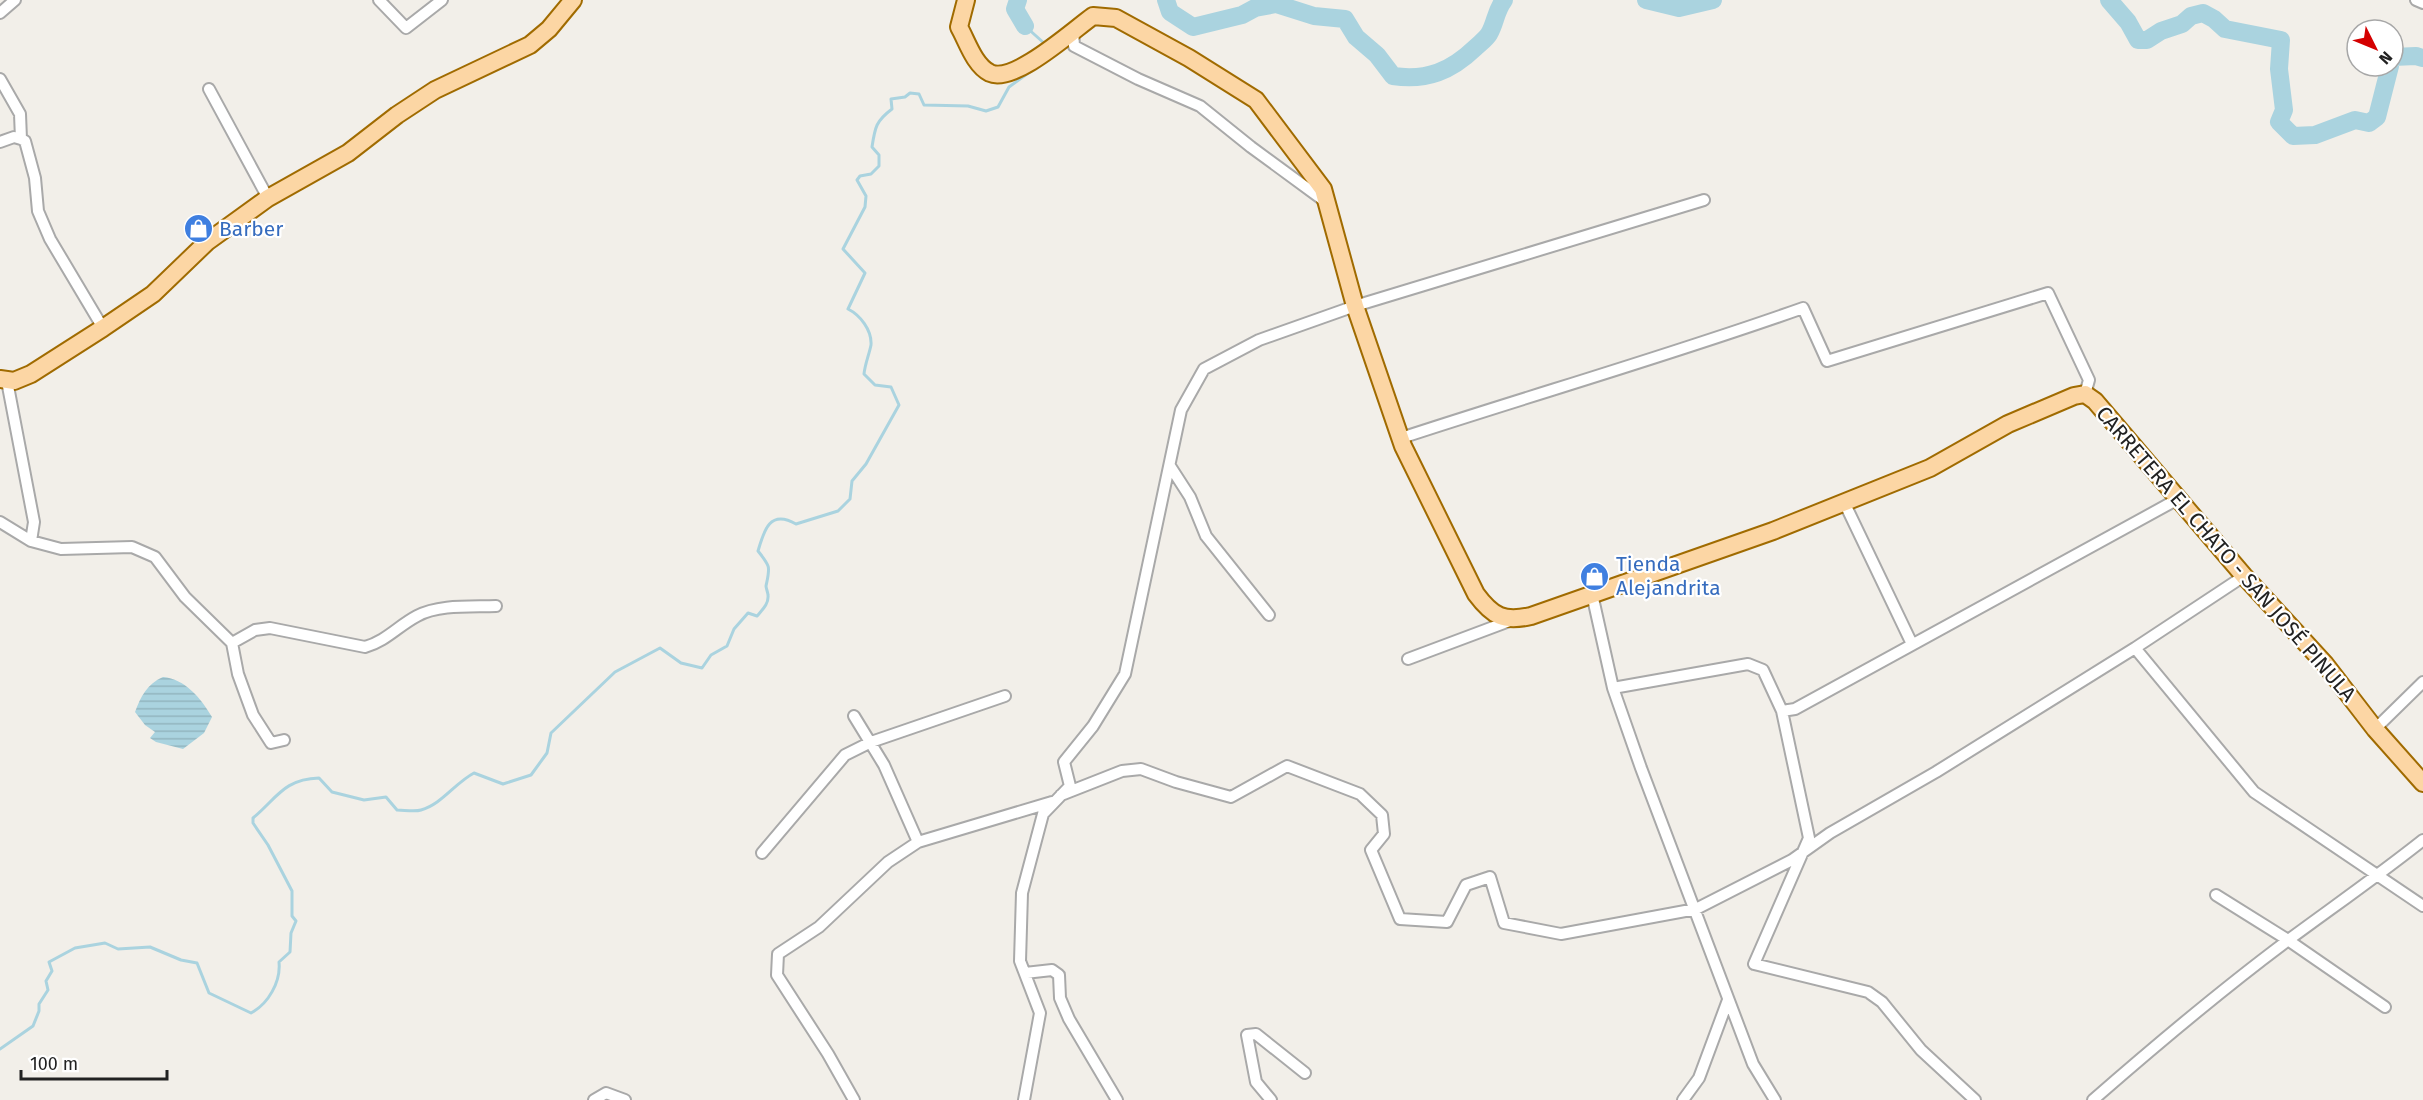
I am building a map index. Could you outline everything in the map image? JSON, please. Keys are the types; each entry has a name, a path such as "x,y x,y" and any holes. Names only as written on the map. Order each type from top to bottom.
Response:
{"main road":[{"path":"966,0 959,27 978,63 990,73 1004,75 1022,69 1093,16 1116,18 1189,58 1256,100 1323,189 1355,306 1401,438 1476,594 1494,613 1512,620"},
{"path":"3,380 14,381 31,374 103,328 153,294 207,242 268,198 348,153 397,115 435,90 530,45 549,29 566,3"},
{"name":"CARRETERA EL CHATO - SAN JOSÉ PINULA","path":"1512,620 1531,616 1773,531 1930,468 2008,424 2074,396 2085,394 2095,401 2244,576 2325,664 2375,729 2423,783"}],"street":[{"path":"0,13 15,0"},
{"path":"379,0 406,28 442,0"},
{"path":"2416,0 2423,3"},
{"path":"1068,34 1074,46 1138,79 1200,106 1326,202"},
{"path":"0,79 20,114 21,139"},
{"path":"209,89 268,198"},
{"path":"0,142 15,137 25,141 35,178 38,211 50,239 103,328"},
{"path":"1024,1100 1040,1013 1020,961 1022,893 1043,813 1070,786 1064,762 1093,726 1125,674 1181,411 1204,369 1259,340 1355,306 1704,200"},
{"path":"1401,438 1609,370 1704,343 1803,308 1827,361 2048,293 2089,380 2085,394"},
{"path":"3,380 34,522 31,541"},
{"path":"1170,466 1190,497 1206,536 1269,615"},
{"path":"1782,711 1795,709 2178,499"},
{"path":"1845,502 1912,644"},
{"path":"0,522 31,541 61,549 132,547 155,557 185,597 232,643 238,674 253,716 271,743 284,740"},
{"path":"854,1100 828,1054 777,975 778,954 819,927 888,862 918,842 1058,798 1122,771 1141,769 1176,782 1231,797 1287,766 1360,794 1382,815 1384,834 1371,850 1400,919 1447,922 1466,885 1490,877 1504,923 1561,934 1696,909 1792,860 1830,833 1936,772 2135,648 2244,576"},
{"path":"1592,594 1613,688 1641,768 1753,1064 1775,1100"},
{"path":"232,643 255,630 270,628 365,647 380,643 419,615 447,608 496,606"},
{"path":"1408,659 1512,620"},
{"path":"2135,648 2254,792 2423,906"},
{"path":"1613,688 1748,664 1763,670 1782,711 1809,838 1754,964 1868,992 1882,1002 1921,1050 1975,1100"},
{"path":"2375,729 2423,682"},
{"path":"762,853 845,755 871,742 1005,696"},
{"path":"855,716 884,765 918,842"},
{"path":"2093,1100 2288,940 2378,876 2423,840"},
{"path":"2216,895 2288,940 2385,1007"},
{"path":"1025,973 1052,970 1059,975 1060,998 1069,1019 1117,1100"},
{"path":"1683,1100 1699,1078 1728,1000"},
{"path":"1271,1100 1256,1082 1247,1035 1256,1034 1305,1073"},
{"path":"594,1100 606,1093 625,1100"}],"water":[{"path":"163,677 178,681 192,691 212,717 204,733 183,749 156,742 150,738 155,732 145,725 135,712 145,691"}],"waterway":[{"path":"1018,0 1015,9 1025,26"},
{"path":"1166,0 1170,12 1193,27 1276,4 1314,16 1345,19 1356,37 1377,55 1393,76 1405,77 1428,75 1457,63 1489,34 1504,0"},
{"path":"1646,0 1679,8 1713,0"},
{"path":"2109,0 2128,22 2138,40 2147,40 2161,31 2182,24 2191,16 2203,13 2225,29 2281,40 2279,69 2284,110 2279,122 2293,136 2315,135 2355,120 2369,123 2377,117 2387,78"},
{"path":"1025,26 1045,44"},
{"path":"2405,56 2423,58"},
{"path":"0,1049 33,1026 39,1011 39,1004 48,990 46,981 52,971 49,962 75,948 105,943 118,949 150,947 181,960 197,963 209,993 251,1013 263,1004 276,985 279,962 290,952 291,933 296,921 292,916 292,891 268,845 253,823 253,818 282,791 297,782 319,778 332,792 364,800 386,797 397,810 416,811 429,807 474,773 503,784 531,775 547,753 551,733 615,672 660,648 681,663 702,668 711,655 727,646 734,629 748,613 757,616 765,607 768,595 766,586 768,567 758,551 766,529 774,520 787,520 796,524 838,511 850,499 852,481 866,464 899,405 891,387 875,385 864,374 871,345 870,334 861,319 848,309 865,273 843,249 865,207 866,196 857,180 860,176 871,174 879,166 879,155 872,147 879,121 892,109 891,99 905,97 910,93 919,94 924,105 968,106 986,111 998,107 1009,87 1045,61"}],"place":[{"name":"Barber","path":"198,229"},
{"name":"Tienda Alejandrita","path":"1595,576"}]}
